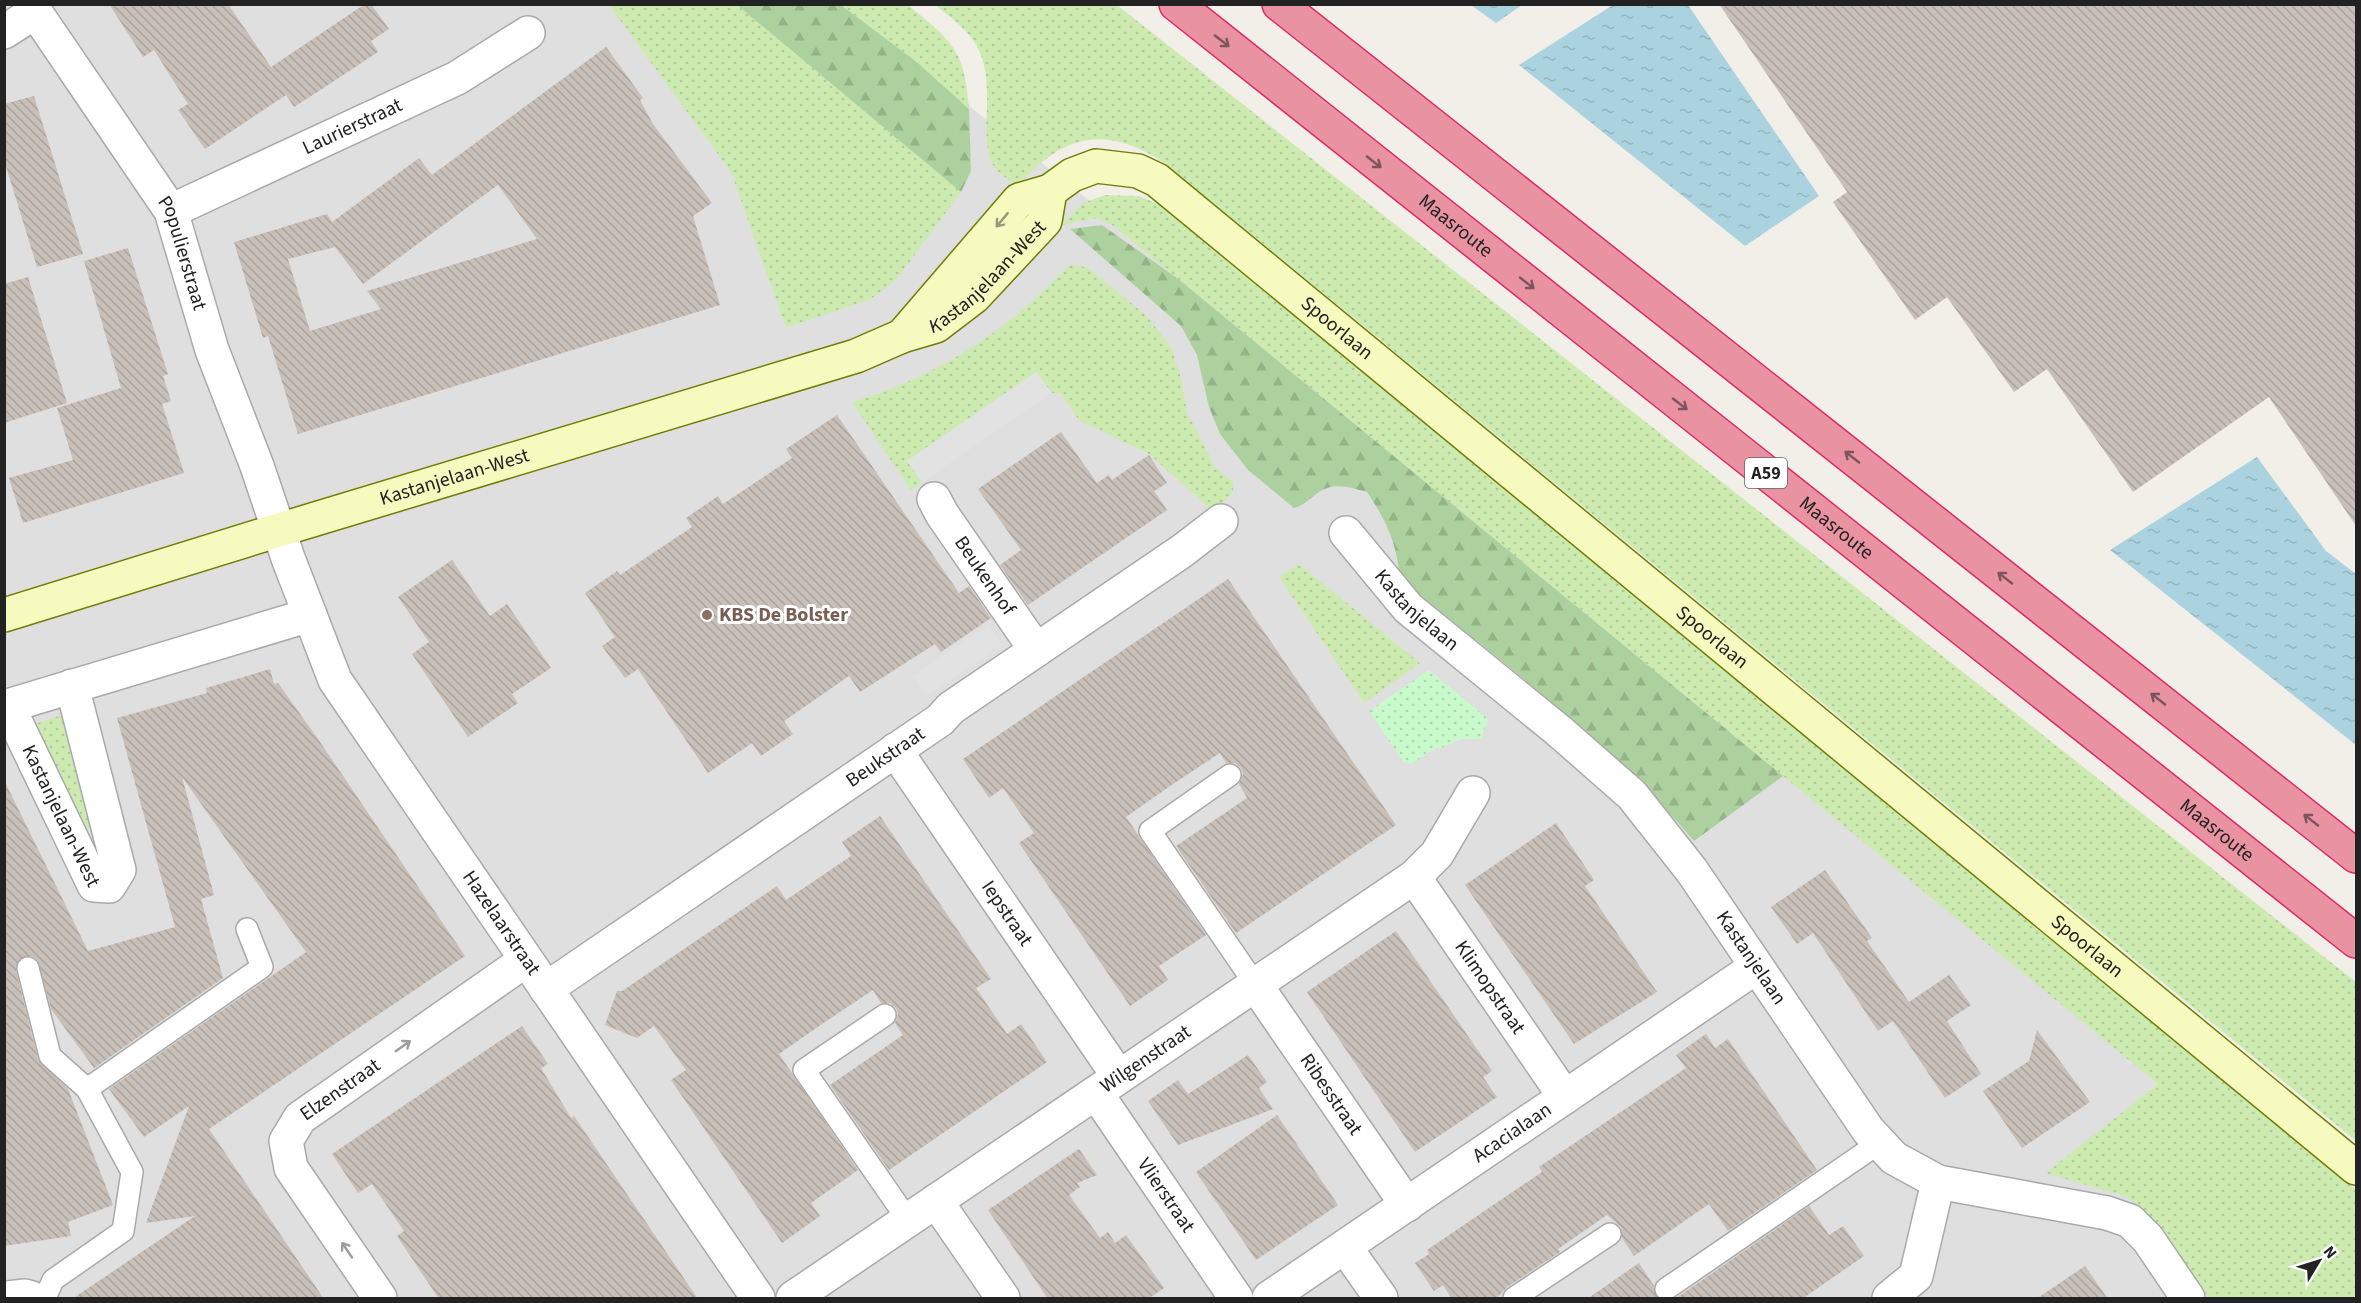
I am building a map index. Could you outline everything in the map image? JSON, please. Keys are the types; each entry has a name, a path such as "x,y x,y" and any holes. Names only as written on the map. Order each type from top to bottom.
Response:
{"highway":[{"name":"Maasroute","path":"1176,4 2356,941"},
{"path":"1279,4 2356,856"}],"main road":[{"name":"Spoorlaan","path":"1050,191 1072,175 1096,166 1138,171 1157,180 2356,1168"},
{"name":"Kastanjelaan-West","path":"4,615 845,360 902,336 1019,200 1050,191"}],"street":[{"path":"4,32 33,8"},
{"name":"Populierstraat","path":"33,8 171,211 212,350 258,466 279,530"},
{"name":"Laurierstraat","path":"171,211 457,78 528,33"},
{"name":"Beukenhof","path":"934,499 1036,650"},
{"name":"Beukstraat","path":"546,989 940,720 951,708 1182,551 1221,521"},
{"name":"Hazelaarstraat","path":"279,530 335,680 758,1299"},
{"name":"Kastanjelaan","path":"1346,533 1408,608 1577,746 1632,795 1692,871 1879,1143 1908,1167 1938,1182 2108,1213 2130,1221 2148,1239 2188,1299"},
{"name":"Kastanjelaan-West","path":"72,686 118,870 109,886 93,885 6,707 72,686 310,615"},
{"name":"Iepstraat","path":"895,750 1107,1085"},
{"name":"Wilgenstraat","path":"793,1299 1413,877 1437,854 1473,793"},
{"name":"Klimopstraat","path":"1413,877 1564,1097"},
{"name":"Elzenstraat","path":"380,1299 291,1168 286,1141 300,1118 526,960"},
{"name":"Acacialaan","path":"1269,1299 1756,967"},
{"name":"Ribesstraat","path":"1255,984 1407,1205"},
{"name":"Vlierstraat","path":"1107,1085 1236,1299"},
{"path":"1889,1299 1916,1276 1938,1182"},
{"path":"936,1202 1003,1299"},
{"path":"1345,1246 1381,1299"},
{"path":"8,1299 25,1296 32,1299"}],"lane":[{"path":"1230,775 1150,831 1255,984"},
{"path":"87,1089 262,967 247,929"},
{"path":"28,968 50,1056 87,1089 132,1172 123,1231 53,1280 45,1299"},
{"path":"885,1015 804,1070 908,1220"},
{"path":"1666,1289 1879,1143"},
{"path":"1514,1299 1610,1234"}],"shaded area":[{"path":"5,4 841,5 1137,238 2356,1238 2356,1298 5,1298"},
{"path":"1036,372 1052,393 922,482 907,461"},
{"path":"989,625 1003,645 926,697 913,676"}],"green space":[{"path":"609,5 737,5 961,192 896,280 871,299 786,328 731,172"},
{"path":"737,5 841,5 918,63 969,109 971,171 961,192"},
{"path":"841,5 908,5 936,28 954,48 964,72 969,109 918,63"},
{"path":"935,5 1117,5 2356,982 2356,1141 1166,164 1145,151 1125,143 1106,139 1087,140 1069,145 1052,155 1035,168 1018,186 1001,174 993,165 989,154 986,77 983,62 969,35"},
{"path":"1105,195 1139,196 1158,204 2356,1190 2356,1298 2209,1298 2152,1218 2127,1197 2046,1173 2158,1084 1114,226 1097,218 1062,225 1083,203"},
{"path":"1102,225 1177,278 1783,776 1694,841 1661,804 1589,735 1399,577 1396,554 1389,532 1367,492 1340,486 1328,488 1294,508 1248,470 1220,434 1209,407 1197,355 1181,326 1070,229"},
{"path":"1071,264 1088,268 1147,316 1172,349 1181,378 1187,412 1215,467 1233,482 1233,492 1214,512 1149,454 1079,420 1060,393 1052,393 1036,372 907,461 922,482 911,490 852,402 916,378 977,344 1021,311"},
{"path":"1299,564 1420,663 1364,703 1279,577"},
{"path":"1429,670 1488,719 1481,739 1461,739 1439,749 1437,747 1412,764 1404,762 1369,711"},
{"path":"65,714 97,825 82,831 32,725"}],"water":[{"path":"1471,5 1522,5 1496,23"},
{"path":"1613,5 1688,5 1819,196 1745,246 1519,65"},
{"path":"2257,457 2326,551 2356,574 2356,745 2110,550"}],"building":[{"path":"109,4 228,4 271,67 365,4 371,4 389,29 371,41 378,52 322,89 294,107 286,95 205,149 178,110 188,104 154,50 143,57"},
{"path":"1719,4 2356,4 2356,526 2269,397 2133,492 2047,369 2014,392 1947,297 1915,320 1833,202 1847,192"},
{"path":"606,47 643,98 640,100 653,124 712,203 693,216 720,305 298,434 268,336 263,338 234,242 327,214 332,222 419,158 432,175","holes":["498,185 537,239 367,291 381,309 310,331 288,259 335,247 363,284"]},
{"path":"34,96 83,254 37,267 4,160 4,104"},
{"path":"128,248 168,374 163,376 171,401 162,404 184,473 23,523 9,478 73,460 57,408 121,388 84,261"},
{"path":"28,277 67,403 4,423 4,284"},
{"path":"837,415 959,593 969,586 991,618 941,652 935,644 860,692 849,676 784,721 793,734 761,756 752,743 708,773 638,669 625,678 602,646 615,637 585,593 617,571 620,575 692,527 686,518 718,496 723,504 792,458 786,449"},
{"path":"1061,432 1097,483 1109,475 1112,480 1149,455 1167,483 1154,491 1167,510 1028,605 1000,565 1021,550 978,489"},
{"path":"452,560 490,616 507,604 551,668 512,694 518,703 468,737 412,654 429,642 398,597"},
{"path":"1228,579 1396,825 1236,933 1176,846 1247,798 1239,784 1243,774 1241,768 1235,763 1226,763 1220,753 1173,784 1126,817 1206,935 1159,966 1168,980 1130,1006 1019,843 1034,833 1003,788 989,798 963,759"},
{"path":"270,669 274,684 278,683 318,739 465,956 209,1129 324,1299 72,1299 195,1216 146,1223 189,1106 144,1137 109,1089 306,952 182,777 214,895 201,899 223,978 94,1068 51,1009 38,960 31,956 19,959 16,971 38,1059 68,1089 113,1205 68,1222 71,1236 4,1246 4,780 88,951 175,927 117,718 207,693 206,688"},
{"path":"880,816 991,979 976,988 1007,1034 1021,1024 1047,1062 889,1170 830,1085 903,1035 895,1023 898,1015 896,1008 890,1003 881,1003 873,990 825,1022 779,1054 858,1170 811,1203 820,1216 782,1243 671,1080 686,1070 654,1026 637,1038 605,1025 617,991 622,991 777,886 786,900 851,856 842,842"},
{"path":"1556,823 1594,880 1585,886 1657,992 1574,1044 1465,885"},
{"path":"1825,870 1872,938 1867,941 1909,1002 1949,975 1971,1005 1947,1021 1981,1074 1945,1098 1893,1021 1878,1031 1813,933 1797,944 1771,907"},
{"path":"1396,931 1492,1071 1483,1077 1497,1097 1415,1152 1307,992"},
{"path":"522,1026 548,1064 541,1068 571,1118 574,1116 698,1299 439,1299 397,1236 404,1231 372,1184 358,1193 332,1154"},
{"path":"2037,1030 2090,1102 2022,1148 1983,1091 2029,1061"},
{"path":"1706,1034 1715,1048 1728,1039 1817,1170 1728,1231 1709,1204 1634,1256 1622,1238 1621,1227 1607,1215 1558,1249 1560,1252 1507,1287 1496,1299 1452,1299 1443,1285 1434,1291 1415,1263 1429,1254 1427,1250 1542,1172 1539,1167 1686,1068 1676,1055"},
{"path":"1248,1055 1267,1082 1259,1088 1273,1109 1178,1145 1148,1101 1178,1080 1188,1094"},
{"path":"1277,1115 1338,1205 1256,1260 1196,1172"},
{"path":"1079,1149 1097,1175 1077,1183 1080,1187 1069,1195 1100,1238 1108,1232 1115,1243 1126,1235 1164,1288 1148,1299 1048,1299 988,1210"},
{"path":"1809,1206 1829,1235 1843,1226 1864,1256 1802,1299 1675,1299"},
{"path":"1639,1263 1654,1286 1658,1299 1587,1299"},
{"path":"2085,1266 2108,1299 2036,1299"}],"place":[{"name":"KBS De Bolster","path":"707,615"}]}
